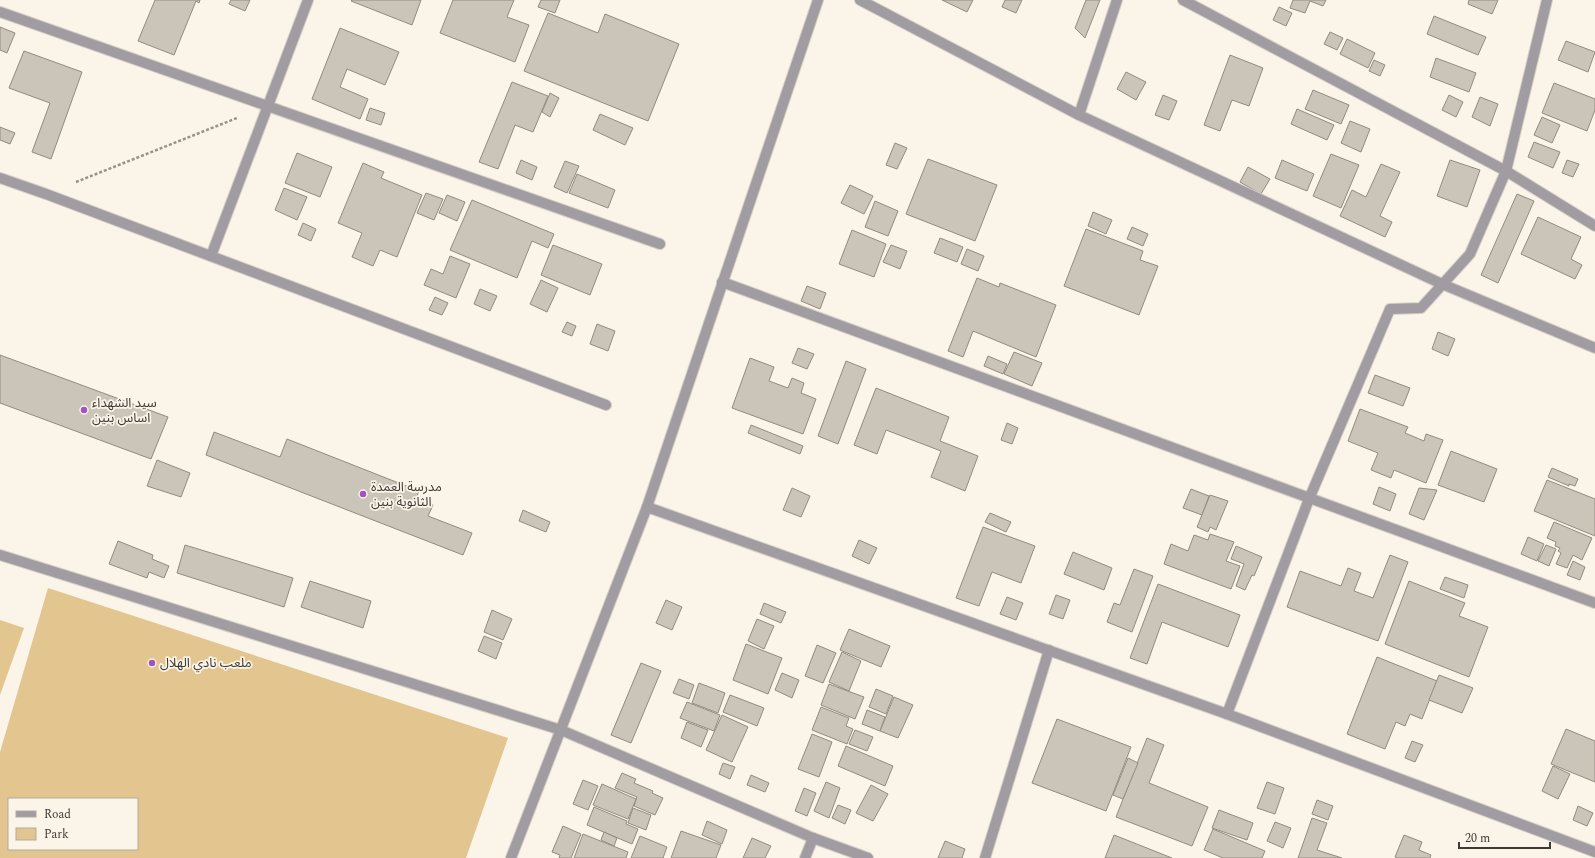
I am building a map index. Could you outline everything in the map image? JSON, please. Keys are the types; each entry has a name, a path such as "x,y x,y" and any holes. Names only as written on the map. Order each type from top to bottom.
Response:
{"street":[{"path":"211,256 308,0"},
{"path":"511,858 647,507 818,0"},
{"path":"860,0 1079,115 1442,284 1595,348"},
{"path":"1079,115 1117,0"},
{"path":"1183,0 1506,171 1595,226"},
{"path":"1228,714 1309,499 1390,308 1422,308 1470,254 1506,171 1547,0"},
{"path":"0,12 660,244"},
{"path":"0,178 606,405"},
{"path":"722,282 1595,604"},
{"path":"647,507 1228,714 1595,852"},
{"path":"0,555 561,730 812,838 868,858"},
{"path":"985,858 1049,650"},
{"path":"805,858 812,838"}],"path":[{"path":"46,194 269,106"}],"green space":[{"name":"ملعب نادي الهلال","path":"48,588 508,738 466,858 0,858 0,752"},
{"path":"0,620 24,628 0,695"}],"building":[{"path":"155,0 200,0 199,3 196,1 174,55 138,41"},
{"path":"231,0 250,0 245,11 229,4"},
{"path":"421,0 412,25 351,1"},
{"path":"453,0 514,0 507,17 529,25 515,62 440,33"},
{"path":"541,0 560,0 555,13 538,7"},
{"path":"942,0 973,0 967,12"},
{"path":"1005,0 1022,0 1016,13 1002,7"},
{"path":"1086,0 1100,0 1085,38 1075,28"},
{"path":"1293,0 1326,0 1323,6 1310,1 1305,13 1290,8"},
{"path":"1469,0 1498,0 1492,14 1468,4"},
{"path":"1279,7 1292,13 1286,26 1273,20"},
{"path":"548,13 598,33 605,14 679,44 648,121 524,71"},
{"path":"1434,16 1486,37 1478,55 1427,34"},
{"path":"0,27 15,33 7,53 0,50"},
{"path":"340,28 399,52 385,85 347,69 340,87 368,99 360,119 312,99"},
{"path":"1330,32 1343,38 1337,50 1324,44"},
{"path":"1347,39 1375,53 1368,68 1340,54"},
{"path":"1566,41 1595,52 1588,72 1558,60"},
{"path":"24,51 82,72 51,159 32,152 50,103 9,88"},
{"path":"1230,55 1263,68 1249,106 1232,100 1220,131 1204,125"},
{"path":"1436,58 1476,73 1469,92 1430,77"},
{"path":"1374,60 1385,65 1380,76 1369,71"},
{"path":"1126,72 1146,82 1136,100 1117,89"},
{"path":"512,82 548,96 533,132 515,125 498,169 479,162"},
{"path":"1554,83 1595,99 1595,110 1587,131 1542,113"},
{"path":"1313,90 1349,105 1341,124 1305,109"},
{"path":"550,93 559,98 550,117 542,112"},
{"path":"1163,95 1177,101 1169,120 1155,115"},
{"path":"1449,95 1463,102 1456,117 1442,110"},
{"path":"1480,97 1498,104 1490,126 1472,117"},
{"path":"370,108 385,113 381,125 366,120"},
{"path":"1297,109 1334,125 1327,140 1291,124"},
{"path":"600,114 633,128 625,145 593,130"},
{"path":"1542,117 1560,125 1552,143 1534,135"},
{"path":"1350,121 1370,129 1361,152 1341,143"},
{"path":"0,127 15,133 10,144 0,140"},
{"path":"1534,142 1560,152 1553,168 1528,157"},
{"path":"895,143 907,148 897,169 886,165"},
{"path":"297,153 332,167 320,197 285,183"},
{"path":"1331,154 1359,165 1341,208 1313,196"},
{"path":"928,159 997,185 975,241 906,214"},
{"path":"521,160 537,167 532,180 516,173"},
{"path":"1282,160 1314,174 1307,191 1275,178"},
{"path":"1450,160 1480,170 1467,207 1437,196"},
{"path":"1567,160 1579,164 1573,177 1562,173"},
{"path":"565,161 579,166 567,193 554,187"},
{"path":"363,163 384,172 381,178 422,195 397,257 380,250 373,266 352,257 362,233 338,223"},
{"path":"1381,164 1400,172 1380,216 1392,222 1385,237 1340,216 1352,190 1366,197"},
{"path":"1248,167 1270,179 1261,194 1240,182"},
{"path":"577,174 615,190 608,208 569,193"},
{"path":"850,185 873,196 864,214 841,203"},
{"path":"284,188 307,197 297,220 275,210"},
{"path":"426,193 443,199 434,220 417,213"},
{"path":"1517,194 1534,201 1498,283 1481,275"},
{"path":"447,195 465,202 457,221 439,213"},
{"path":"472,200 554,234 548,248 532,241 517,278 450,250"},
{"path":"875,201 898,211 888,236 865,227"},
{"path":"1093,212 1112,220 1106,234 1088,226"},
{"path":"1538,217 1581,237 1571,259 1582,265 1575,279 1521,254"},
{"path":"303,223 316,229 311,241 298,235"},
{"path":"1132,227 1148,234 1143,246 1127,239"},
{"path":"1086,229 1143,251 1140,260 1158,266 1139,315 1064,286"},
{"path":"852,230 886,244 874,277 839,264"},
{"path":"940,238 963,247 957,262 934,253"},
{"path":"553,245 602,264 590,295 541,275"},
{"path":"891,245 907,251 900,269 883,262"},
{"path":"967,249 984,256 978,271 961,264"},
{"path":"450,256 470,264 456,298 424,285 431,269 443,274"},
{"path":"977,278 999,287 1000,283 1056,305 1036,357 973,331 963,357 948,351"},
{"path":"541,280 558,288 547,312 530,304"},
{"path":"807,286 826,293 820,309 801,301"},
{"path":"480,289 497,296 490,311 474,304"},
{"path":"435,297 448,303 442,315 429,310"},
{"path":"567,322 576,326 572,336 562,332"},
{"path":"597,324 615,331 608,351 590,344"},
{"path":"1438,332 1455,339 1448,356 1432,349"},
{"path":"798,348 814,354 807,369 792,363"},
{"path":"1014,352 1042,363 1032,386 1004,374"},
{"name":"سيد الشهداء اساس بنين","path":"0,355 168,417 151,459 0,403"},
{"path":"988,356 1007,364 1003,374 984,366"},
{"path":"750,358 774,367 769,381 788,388 792,378 804,383 801,393 816,399 803,434 732,408"},
{"path":"846,361 866,369 838,444 818,436"},
{"path":"1375,375 1410,388 1403,406 1368,393"},
{"path":"876,388 949,417 940,441 978,456 965,491 931,477 941,451 886,430 877,454 854,445"},
{"path":"1360,409 1408,427 1405,433 1424,441 1426,434 1443,440 1426,483 1394,470 1391,478 1371,470 1378,453 1348,441"},
{"path":"1007,423 1018,428 1012,444 1001,440"},
{"path":"751,425 803,446 800,454 748,433"},
{"name":"مدرسة العمدة الثانوية بنين","path":"214,432 280,457 287,439 419,491 416,498 433,505 428,516 472,533 463,555 206,455"},
{"path":"1451,451 1497,469 1484,502 1438,485"},
{"name":"سيد الشهداء اساس بنين","path":"157,460 190,473 181,497 147,486"},
{"path":"1552,468 1578,479 1575,486 1569,484 1569,486 1548,477"},
{"path":"1547,480 1595,499 1595,536 1534,511"},
{"path":"1379,487 1396,494 1390,511 1373,504"},
{"path":"792,488 810,496 801,517 783,510"},
{"path":"1419,488 1437,490 1424,520 1409,514"},
{"path":"1191,489 1209,496 1202,515 1183,508"},
{"path":"1210,495 1228,501 1216,530 1210,527 1208,532 1197,527"},
{"path":"523,510 550,522 546,532 519,521"},
{"path":"990,513 1011,522 1006,532 985,522"},
{"path":"1554,522 1592,538 1582,560 1573,555 1567,568 1556,564 1561,553 1558,551 1560,548 1555,546 1556,542 1547,538"},
{"path":"983,527 1035,546 1021,583 992,572 979,606 956,598"},
{"path":"1210,534 1234,542 1226,561 1240,566 1231,589 1164,564 1171,544 1188,551 1194,535 1208,540"},
{"path":"1528,537 1544,544 1537,561 1521,554"},
{"path":"859,540 877,548 869,564 852,556"},
{"path":"118,541 153,555 152,559 169,566 164,578 149,572 147,578 109,564"},
{"path":"185,545 293,578 284,607 177,573"},
{"path":"1546,545 1556,549 1549,566 1538,561"},
{"path":"1236,546 1262,557 1254,576 1252,575 1245,590 1236,586 1244,564 1231,559"},
{"path":"1073,552 1112,568 1104,590 1064,574"},
{"path":"1390,555 1408,562 1378,641 1287,607 1300,571 1341,586 1348,568 1361,573 1354,591 1373,598"},
{"path":"1573,561 1585,567 1580,580 1567,575"},
{"path":"1134,569 1153,576 1132,632 1107,622 1114,603 1120,605"},
{"path":"1445,577 1468,585 1464,598 1440,589"},
{"path":"310,581 371,601 363,628 301,607"},
{"path":"1409,581 1465,603 1459,616 1488,627 1469,677 1385,644"},
{"path":"1158,584 1240,615 1228,647 1162,622 1147,664 1130,658"},
{"path":"1056,595 1070,600 1063,619 1049,614"},
{"path":"1007,597 1023,603 1016,620 1000,614"},
{"path":"666,600 682,607 672,630 656,623"},
{"path":"764,603 786,612 781,623 760,614"},
{"path":"492,610 512,619 503,640 484,632"},
{"path":"757,619 774,626 764,649 748,641"},
{"path":"849,629 890,646 881,667 840,650"},
{"path":"484,636 502,643 496,659 478,651"},
{"path":"746,644 782,658 768,694 733,680"},
{"path":"817,645 836,653 823,683 805,676"},
{"path":"842,652 861,661 849,691 829,682"},
{"path":"1377,657 1437,681 1422,719 1410,714 1405,726 1396,722 1385,749 1347,734"},
{"path":"641,663 661,671 631,743 611,735"},
{"path":"782,673 799,680 792,698 775,690"},
{"path":"1439,675 1473,688 1462,713 1429,700"},
{"path":"679,679 694,685 689,699 673,693"},
{"path":"699,683 725,693 718,713 692,703"},
{"path":"829,684 864,697 855,719 821,705"},
{"path":"876,689 893,696 886,714 869,707"},
{"path":"730,695 764,708 757,726 723,712"},
{"path":"894,697 913,705 898,738 880,731"},
{"path":"687,702 720,715 714,731 680,718"},
{"path":"821,707 849,718 846,726 853,729 847,744 812,730"},
{"path":"867,710 885,717 880,731 862,724"},
{"path":"722,715 748,727 732,762 706,750"},
{"path":"1057,719 1131,747 1106,811 1032,783"},
{"path":"687,722 708,730 701,747 681,738"},
{"path":"1566,729 1595,741 1595,782 1551,764"},
{"path":"855,730 873,737 867,751 849,744"},
{"path":"812,734 832,742 819,777 798,769"},
{"path":"1147,738 1164,745 1149,783 1208,807 1192,846 1116,817"},
{"path":"1412,741 1423,745 1415,762 1405,758"},
{"path":"846,746 893,766 885,786 838,766"},
{"path":"1128,758 1138,763 1123,799 1113,795"},
{"path":"723,763 735,767 730,779 719,774"},
{"path":"1553,766 1570,774 1558,799 1542,791"},
{"path":"622,773 636,779 634,783 653,791 652,793 663,798 655,815 634,806 637,797 615,788"},
{"path":"751,775 769,783 765,792 747,785"},
{"path":"583,780 598,786 588,810 573,804"},
{"path":"826,782 840,788 829,818 814,811"},
{"path":"1267,782 1284,788 1275,814 1257,808"},
{"path":"602,784 636,799 628,819 593,805"},
{"path":"871,785 888,794 873,821 856,813"},
{"path":"804,788 816,793 807,816 795,811"},
{"path":"1317,800 1333,806 1328,820 1312,814"},
{"path":"838,805 851,810 845,824 832,818"},
{"path":"1578,806 1593,813 1587,826 1573,820"},
{"path":"594,807 627,821 626,824 638,829 632,844 587,825"},
{"path":"633,808 651,815 646,830 628,823"},
{"path":"1219,810 1253,823 1247,840 1212,828"},
{"path":"1312,818 1327,823 1317,850 1342,858 1298,858"},
{"path":"707,821 727,830 722,844 702,835"},
{"path":"1275,822 1291,828 1283,848 1267,841"},
{"path":"563,826 581,834 571,858 559,858 560,855 552,852"},
{"path":"1213,829 1265,851 1262,858 1223,858 1204,850"},
{"path":"681,831 721,845 716,858 671,858"},
{"path":"604,832 617,838 614,846 601,840"},
{"path":"583,834 628,852 626,858 574,858"},
{"path":"1114,835 1172,858 1105,858"},
{"path":"1404,835 1422,842 1419,850 1431,855 1430,858 1395,857"},
{"path":"640,836 667,847 663,858 631,858"},
{"path":"752,838 771,846 765,858 743,858"},
{"path":"945,841 965,849 962,858 938,858"}],"place":[{"name":"سيد الشهداء اساس بنين","path":"84,410"},
{"name":"مدرسة العمدة الثانوية بنين","path":"363,494"},
{"name":"ملعب نادي الهلال","path":"152,663"}]}
